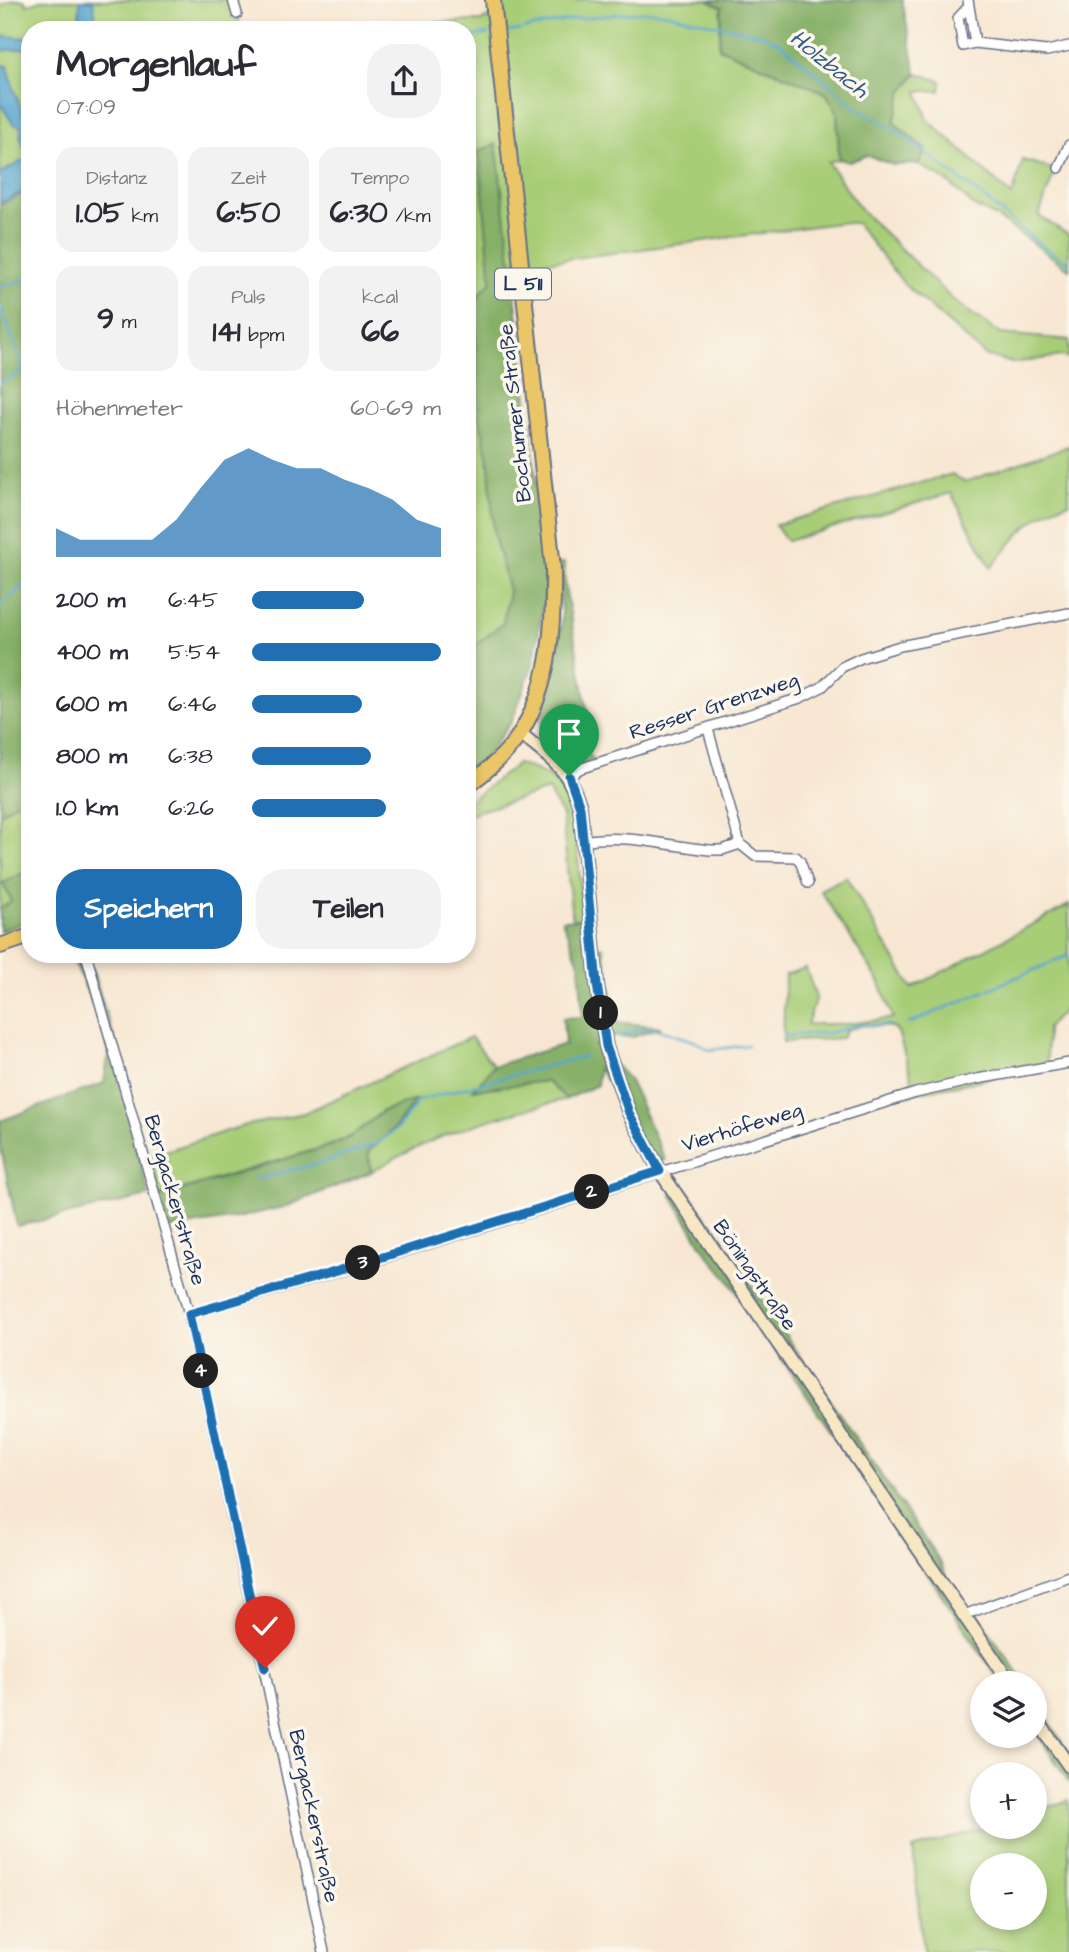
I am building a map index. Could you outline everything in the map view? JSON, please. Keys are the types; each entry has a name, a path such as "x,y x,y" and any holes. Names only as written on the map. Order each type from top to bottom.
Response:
{"main road":[{"name":"Bochumer Straße","path":"493,0 553,568 552,635 548,659 536,700 521,734"},
{"path":"521,734 569,776"},
{"name":"L 511","path":"476,779 521,734"},
{"name":"Böningstraße","path":"569,776 580,807 606,1046 629,1113 660,1171 1003,1671"},
{"path":"0,946 21,939"},
{"path":"1047,1735 1069,1766"}],"street":[{"path":"233,0 237,13"},
{"path":"968,3 975,43 1047,51 1069,46"},
{"path":"1059,168 1069,145"},
{"name":"Resser Grenzweg","path":"569,776 579,769 800,698 822,687 842,667 860,657 900,646 1069,612"},
{"path":"708,729 740,844 755,856 796,857 808,883"},
{"path":"582,841 624,838 722,850 740,844"},
{"name":"Bergackerstraße","path":"89,963 189,1314 324,1952"},
{"name":"Vierhöfeweg","path":"189,1314 916,1093 1069,1063"},
{"path":"964,1615 1069,1576"}],"green space":[{"path":"12,0 24,0 27,5 40,0 233,0 239,21 21,21 21,195 0,205 0,6"},
{"path":"498,0 707,0 722,7 719,48 826,93 837,112 839,159 828,162 861,210 956,303 1001,334 1069,340 1069,358 1061,356 1012,363 985,355 905,285 856,223 837,223 530,264 511,260 541,522 533,664 476,735 476,21 500,11"},
{"path":"707,0 902,0 916,73 902,93 894,123 926,150 918,164 893,165 867,155 850,162 839,159 837,112 826,93 719,48 722,7"},
{"path":"917,73 941,81 940,91 918,91 928,120 1012,196 1023,160 1053,169 1054,173 1039,216 1069,235 1069,269 998,218 974,206 947,181 918,164 926,150 894,123 902,93"},
{"path":"496,144 547,585 533,664 512,721 476,767 476,645 503,623 509,591 494,535 488,455 478,410 476,298 491,282 479,151"},
{"path":"21,194 21,799 0,814 0,205"},
{"path":"1069,446 1069,503 1045,512 1025,528 991,568 951,493 787,541 775,525 952,474 965,482"},
{"path":"564,563 565,586 588,715 581,746 595,761 576,767 541,724 558,655 562,613 557,564"},
{"path":"517,764 549,776 564,790 572,814 578,852 582,919 572,919 562,815 548,790 476,812 476,796"},
{"path":"21,799 21,912 0,918 0,814"},
{"path":"21,874 21,924 0,931 0,909 12,901 2,883"},
{"path":"846,877 912,988 1069,905 1069,1005 1047,1028 1047,1067 916,1093 898,1032 893,1027 864,1025 846,1030 842,1038 783,1042 785,975 806,968 816,998 807,1024 848,1024 893,1018 880,983 820,890"},
{"path":"582,919 584,944 603,947 617,1022 661,1027 633,1037 602,1037 604,1054 630,1081 665,1160 649,1166 623,1118 612,1089 598,1068 597,1085 567,1099 546,1081 473,1090 494,1066 565,1044 563,1018 583,1017 579,963 562,920"},
{"path":"75,963 90,963 125,1072 137,1147 149,1196 17,1226 0,1144 0,1121 104,1083 109,1052 101,1024"},
{"path":"471,1037 494,1066 474,1089 547,1081 567,1099 466,1128 418,1147 371,1172 368,1151 394,1129 414,1101 383,1111 352,1136 331,1145 159,1196 145,1158 239,1127 304,1113"},
{"path":"415,1100 394,1128 368,1151 371,1172 287,1206 237,1218 166,1229 159,1197 332,1145 352,1136 383,1111"},
{"path":"686,1189 939,1560 954,1593 979,1617 1017,1671 993,1671 725,1275 707,1254 671,1194"},
{"path":"1047,1718 1069,1753 1069,1782 1047,1748"},
{"path":"1069,1800 1069,1952 923,1952 913,1849 970,1832 970,1839 1047,1839 1047,1808"}],"water":[{"path":"80,0 93,0 96,21 76,21 79,20"},
{"path":"0,36 21,37 21,49 0,51"},
{"path":"0,65 8,66 21,107 21,129 19,125 13,124 0,106"},
{"path":"21,162 21,193 0,202 0,173"}],"waterway":[{"name":"Holzbach","path":"524,29 576,19 658,12 763,35 780,43 859,110 897,131 1042,246 1069,263"},
{"name":"Holzbach","path":"508,32 520,30"},
{"name":"Holzbach","path":"476,36 489,34"},
{"name":"Holzbach","path":"0,287 21,281"},
{"name":"Holzbach","path":"0,306 21,362"},
{"name":"Holzbach","path":"0,384 21,372"},
{"path":"0,606 21,588"},
{"path":"908,1024 1069,955"},
{"path":"783,1036 829,1033 860,1025 890,1025"},
{"path":"617,1037 641,1029 660,1030 694,1041 710,1050 748,1045"},
{"path":"256,1179 324,1162 376,1144 398,1128 419,1100 585,1056"}],"route":[{"path":"265,1668 189,1314 660,1171 629,1113 606,1046 597,984 580,807 569,776"}]}
